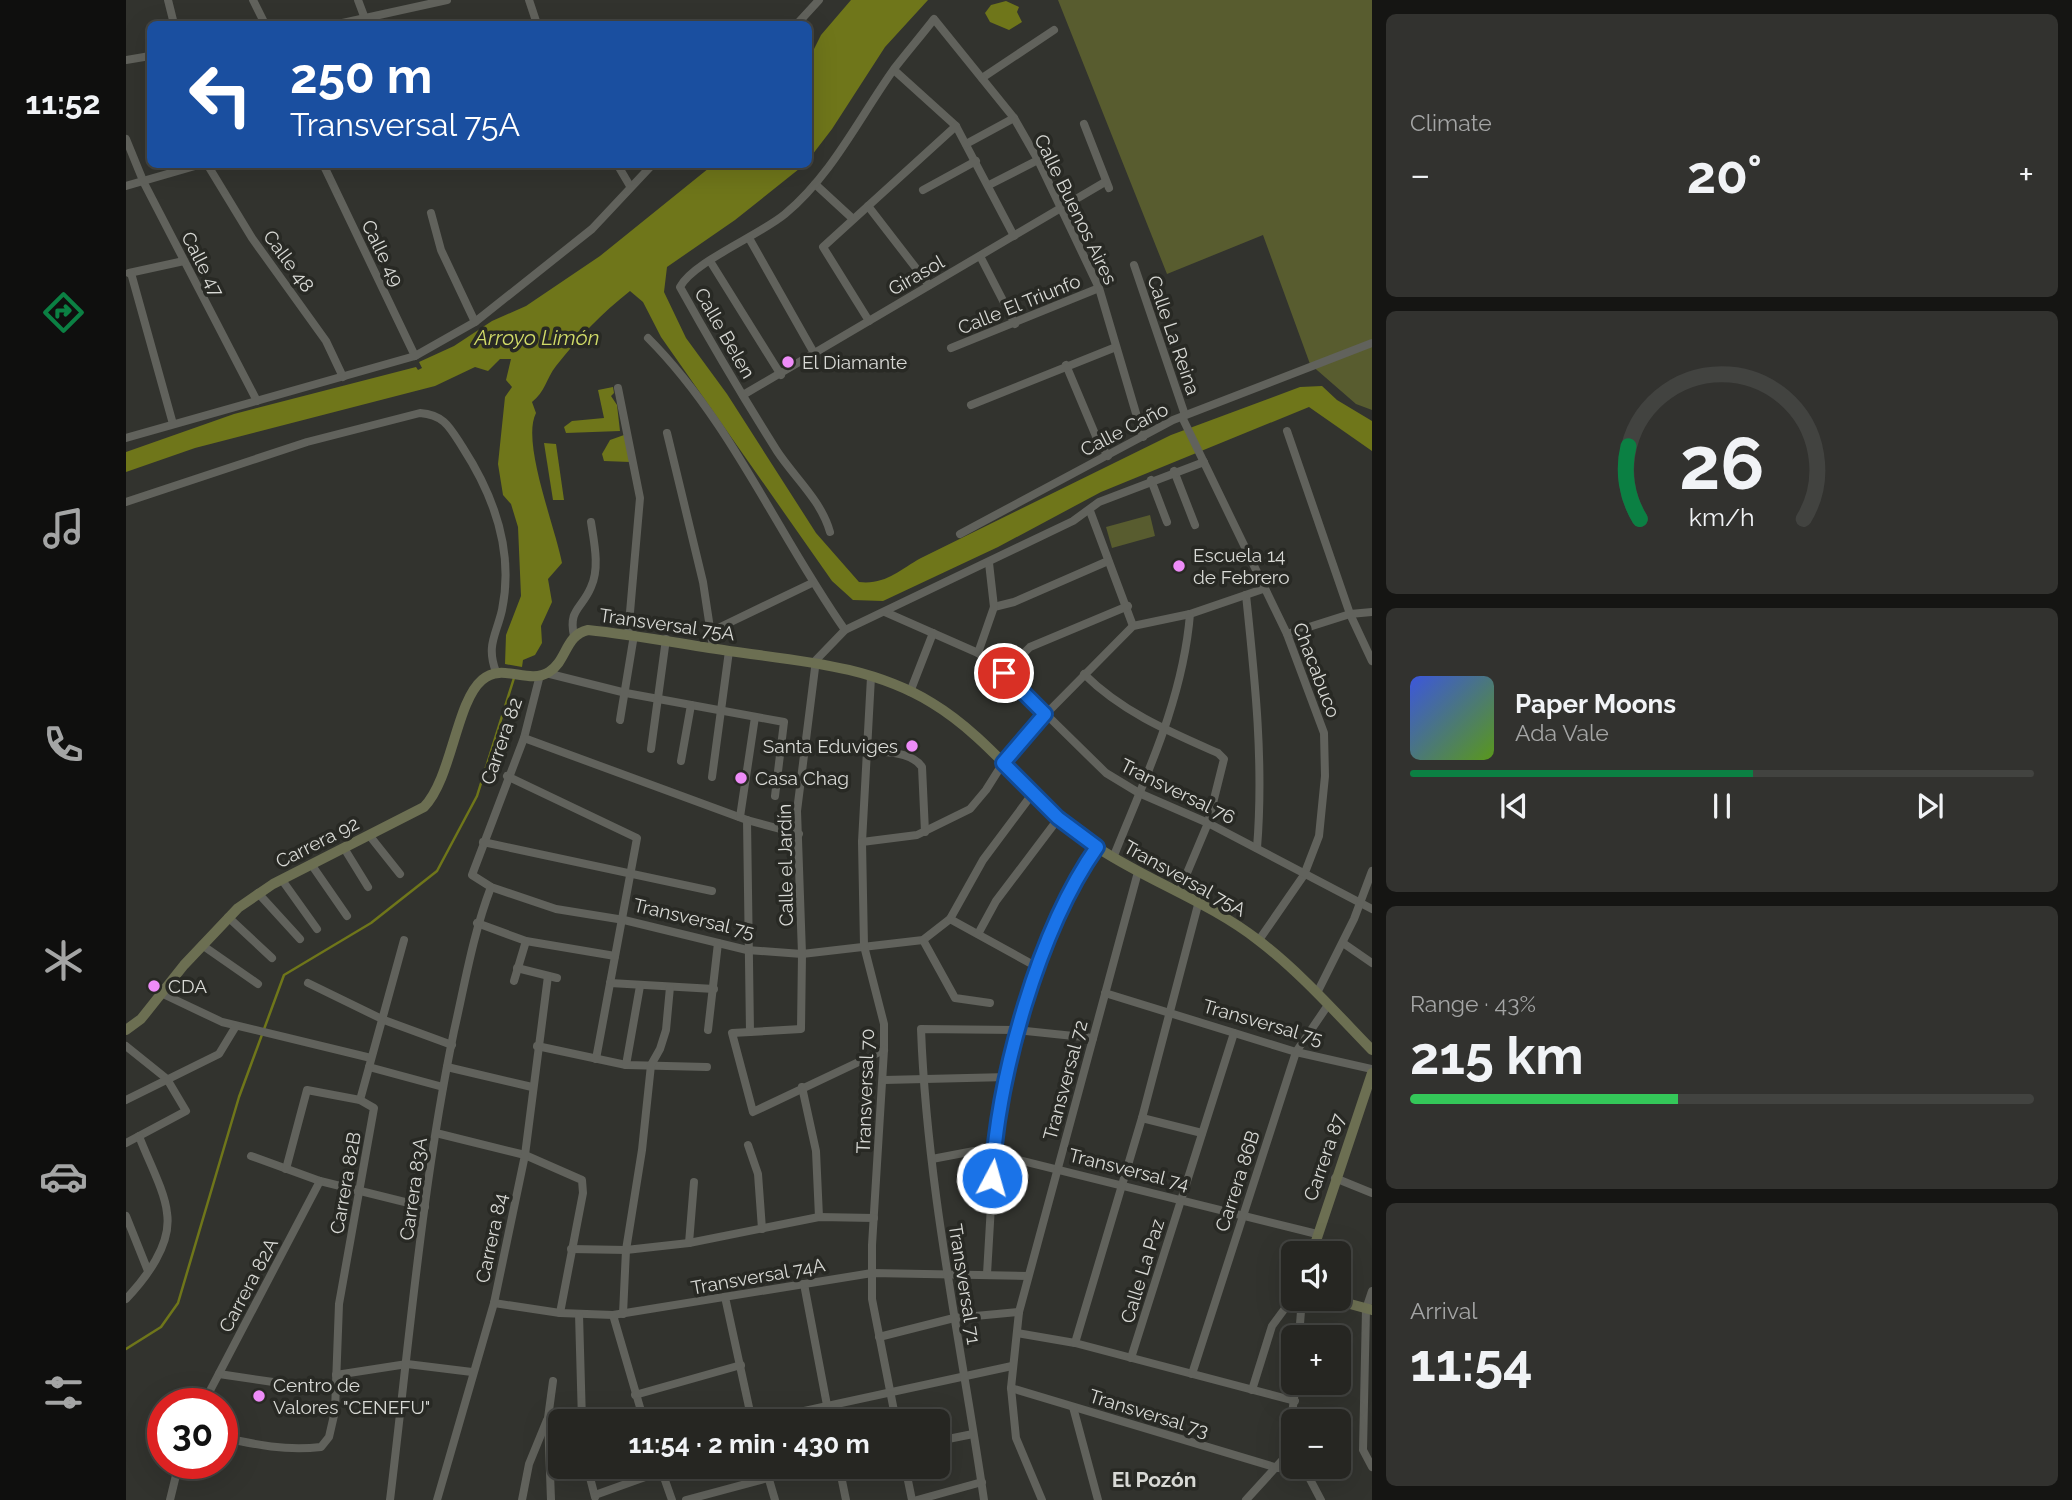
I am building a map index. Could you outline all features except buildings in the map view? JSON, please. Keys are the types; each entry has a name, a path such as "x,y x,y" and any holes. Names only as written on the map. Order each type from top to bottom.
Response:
{"street":[{"path":"168,0 173,21"},
{"path":"253,0 264,21"},
{"path":"358,0 366,21 422,3 447,0"},
{"path":"529,0 536,21"},
{"path":"800,21 820,0"},
{"name":"Calle Buenos Aires","path":"894,70 934,19 1014,118 1038,160 1099,288 1143,437"},
{"path":"982,78 1054,30"},
{"path":"126,60 147,56"},
{"path":"781,375 710,261 785,214 814,184 857,128 894,70 956,126 1014,236"},
{"path":"966,144 1014,118"},
{"name":"Girasol","path":"743,395 781,375 929,285 1107,185 1084,124"},
{"path":"869,321 823,247 956,126"},
{"name":"Calle 47","path":"126,139 144,183 257,401"},
{"path":"989,185 1038,160"},
{"path":"923,190 976,161"},
{"path":"126,186 192,168"},
{"name":"Calle 48","path":"208,168 252,237 326,341 343,377"},
{"name":"Calle 49","path":"325,168 415,356"},
{"path":"619,168 630,186"},
{"path":"127,436 415,356 475,321 592,229 649,168"},
{"path":"814,184 853,219"},
{"path":"868,206 929,285"},
{"path":"431,213 441,250 475,321"},
{"path":"749,238 814,353"},
{"path":"981,256 1015,324"},
{"path":"173,424 129,273 184,261"},
{"name":"Calle Belen","path":"710,261 684,279 680,287 728,374 778,452 821,509 830,532"},
{"name":"Calle La Reina","path":"1134,265 1184,418"},
{"name":"Calle El Triunfo","path":"951,348 1099,288"},
{"path":"648,338 676,366 699,399 812,583 845,630"},
{"name":"Calle Caño","path":"960,534 1042,488 1143,437 1372,343"},
{"path":"971,405 1116,347"},
{"path":"1066,365 1098,441 1108,456"},
{"path":"618,388 640,498 626,693 620,720"},
{"path":"126,502 307,442 420,413 435,414 445,420 477,470 499,522 505,547 505,584 502,611 490,646 498,672 538,674 784,723 775,796"},
{"name":"Chacabuco","path":"1184,418 1263,589 1287,634 1320,717 1325,752 1324,805 1319,836 1304,875 1259,940"},
{"path":"1287,431 1350,614 1372,661"},
{"path":"667,433 695,541 713,648"},
{"path":"816,660 845,630 989,563 1090,511 1099,502 1202,460"},
{"path":"1174,471 1195,525"},
{"path":"1151,480 1167,522"},
{"path":"1090,511 1128,606 1133,626"},
{"path":"577,634 572,615 592,586 595,550 591,522"},
{"path":"994,607 1014,602 1108,561"},
{"path":"978,653 994,607 989,563"},
{"path":"710,632 812,583"},
{"path":"862,842 895,840 925,832 970,809 1003,763 1045,714 1133,626 1190,614 1263,589"},
{"path":"1246,596 1259,764 1257,848"},
{"path":"1004,673 1030,647 1128,606"},
{"name":"Transversal 76","path":"885,612 978,653 1004,673 1106,773 1139,793 1208,823 1372,909"},
{"path":"1287,634 1350,614 1372,612"},
{"path":"1114,858 1165,730 1187,651 1190,614"},
{"name":"Transversal 75A","path":"577,634 631,635 729,651 816,660 910,692 957,721 1058,818 1097,847 1138,872 1199,901 1259,940 1318,993 1372,1051"},
{"name":"Carrera 82","path":"472,875 507,776 524,738 538,674 554,667 577,634"},
{"path":"910,692 933,634"},
{"path":"650,749 666,639"},
{"path":"712,777 729,651"},
{"name":"Calle el Jardín","path":"750,1032 801,1029 802,954 797,811 816,660"},
{"name":"Carrera 92","path":"126,1030 141,1019 228,917 258,893 428,803 438,787 477,686 498,672"},
{"path":"1084,674 1102,693 1165,730 1218,753 1224,759 1208,823 1179,892"},
{"name":"Transversal 70","path":"871,677 862,842 864,946 882,1014 884,1050 872,1299 894,1409"},
{"path":"681,761 691,705"},
{"path":"755,717 743,818 750,1032 732,1033 751,1111 756,1112 802,1087 884,1050"},
{"path":"524,738 743,818 799,834"},
{"path":"867,750 911,756 918,762 922,768 925,832"},
{"path":"507,776 636,835 624,920 596,1059"},
{"path":"990,1003 956,998 923,940 950,919 983,860 1033,793"},
{"path":"978,934 996,901 1058,818"},
{"path":"369,835 400,874"},
{"path":"482,842 712,891"},
{"path":"986,1274 994,1154 1016,1030 1073,887 1097,847"},
{"path":"344,848 368,887"},
{"path":"311,864 347,916"},
{"path":"1318,993 1343,943 1372,871"},
{"name":"Transversal 72","path":"1042,1500 1016,1438 1011,1388 1019,1312 1138,872"},
{"name":"Transversal 75","path":"472,875 491,887 556,909 624,920 747,950 802,954 923,940"},
{"path":"282,880 317,929"},
{"name":"Carrera 83A","path":"390,1500 425,1207 443,1087 477,923 491,887"},
{"path":"258,893 300,939"},
{"path":"1075,1343 1142,1118 1167,1013 1199,901"},
{"path":"228,917 272,958"},
{"path":"950,919 1039,968"},
{"path":"477,923 526,941 615,956"},
{"path":"286,1169 307,1090 360,1100 404,940"},
{"path":"514,981 526,941"},
{"path":"708,1030 718,943"},
{"path":"1343,943 1372,963"},
{"path":"202,945 258,984"},
{"name":"Carrera 84","path":"437,1500 494,1303 525,1155 537,1046 552,977 517,968"},
{"path":"307,983 384,1020 452,1045"},
{"path":"610,983 714,989"},
{"path":"626,1065 640,986"},
{"path":"623,1314 626,1250 642,1150 651,1065 666,1030 670,987"},
{"name":"Transversal 75","path":"1105,993 1296,1052 1372,1071"},
{"path":"163,994 208,1018 370,1063 443,1087"},
{"name":"Carrera 86B","path":"1192,1374 1296,1052 1328,1005"},
{"path":"126,1100 219,1054 237,1026"},
{"name":"Transversal 71","path":"984,1500 945,1273 923,1079 921,1029 1016,1030"},
{"path":"1016,1030 1093,1038"},
{"name":"Calle La Paz","path":"1131,1358 1234,1033"},
{"path":"126,1046 167,1079 187,1111 126,1142"},
{"path":"537,1046 626,1065 707,1067"},
{"path":"447,1067 532,1087"},
{"name":"Carrera 87","path":"1315,1241 1372,1071"},
{"path":"884,1080 1007,1077"},
{"path":"802,1087 816,1151 820,1217"},
{"name":"Carrera 82B","path":"238,1441 268,1448 297,1450 326,1444 335,1411 339,1304 374,1108 360,1100"},
{"path":"1142,1118 1202,1133"},
{"path":"436,1133 525,1155 582,1180 584,1184 560,1313"},
{"path":"126,1299 148,1271 166,1238 167,1213 139,1136"},
{"path":"748,1145 758,1174 762,1229"},
{"name":"Transversal 74","path":"932,1159 974,1151 994,1154 1058,1167 1120,1186 1317,1234"},
{"path":"251,1156 320,1181 425,1207"},
{"path":"1335,1178 1372,1193"},
{"name":"Carrera 82A","path":"212,1388 320,1181"},
{"path":"689,1243 694,1182"},
{"path":"126,1216 148,1271"},
{"path":"571,1248 626,1250 689,1243 820,1217 874,1218"},
{"name":"Transversal 74A","path":"494,1303 560,1313 613,1315 872,1273 1028,1276"},
{"path":"804,1283 828,1409"},
{"path":"1372,1291 1369,1309 1368,1448 1372,1467"},
{"path":"725,1297 750,1409"},
{"path":"1351,1304 1369,1309"},
{"path":"1252,1390 1272,1326 1283,1311"},
{"path":"879,1337 954,1318 1019,1312"},
{"path":"579,1314 582,1409"},
{"path":"613,1315 640,1409"},
{"path":"1017,1332 1075,1343 1295,1401"},
{"path":"336,1375 407,1364 472,1372"},
{"path":"635,1395 741,1365"},
{"path":"807,1409 1012,1366"},
{"path":"219,1374 273,1382"},
{"path":"549,1409 553,1381"},
{"name":"Transversal 73","path":"1011,1388 1278,1468"},
{"path":"1294,1409 1295,1395"},
{"path":"1073,1407 1098,1500"},
{"path":"522,1500 529,1464 548,1418"},
{"path":"950,1439 974,1434"},
{"path":"1246,1500 1281,1464"},
{"path":"170,1500 175,1479"},
{"path":"550,1479 551,1500"},
{"path":"590,1479 595,1497 637,1479"},
{"path":"665,1479 672,1500"},
{"path":"686,1500 764,1479"},
{"path":"768,1479 775,1500"},
{"path":"842,1479 846,1500"},
{"path":"908,1479 912,1500"},
{"path":"1310,1479 1321,1500"},
{"path":"917,1500 982,1482"}],"shaded area":[{"path":"1058,0 1372,0 1372,410 1356,404 1310,364 1263,235 1167,274"},
{"path":"1150,515 1155,536 1112,548 1106,527"}],"water":[{"path":"851,0 928,0 885,47 812,155 812,53 821,35"},
{"path":"1006,1 1019,7 1017,12 1022,22 1009,30 990,22 985,13 991,5"},
{"name":"Arroyo Limón","path":"709,168 800,168 735,220 667,267 664,292 686,338 727,394 816,533 859,582 877,581 892,576 921,558 1171,435 1300,387 1322,386 1337,400 1372,421 1372,451 1309,407 1101,492 998,547 883,601 853,600 832,581 661,337 643,302 630,291 600,317 573,346 532,402 536,413 533,443 536,463 562,563 548,579 552,602 541,626 542,643 535,655 523,660 522,667 505,664 506,635 521,596 518,527 511,504 503,495 498,464 505,397 512,387 506,380 511,359 500,359 488,371 475,367 435,386 195,448 126,472 126,452 234,414 416,367 418,370 422,368 419,362 454,346 492,321 526,306 600,256"},
{"path":"613,387 614,393 611,396 617,405 620,431 566,433 564,427 572,421 604,418 598,390"},
{"path":"624,435 630,462 604,461 602,454 610,440"},
{"path":"544,443 556,444 564,500 553,500"}],"waterway":[{"path":"126,1349 161,1327 178,1303 239,1097 284,975 371,923 437,871 477,796 514,678"}],"place":[{"name":"El Diamante","path":"788,362"},
{"name":"Escuela 14 de Febrero","path":"1179,566"},
{"name":"Santa Eduviges","path":"912,746"},
{"name":"Casa Chag","path":"741,778"},
{"name":"CDA","path":"154,986"},
{"name":"Centro de Valores \"CENEFU\"","path":"259,1396"}],"district":[{"name":"El Pozón","path":"1154,1479"}],"route":[{"path":"992,1178 1016,1030 1073,887 1097,847 1071,830 1003,763 1045,714 1004,673"}]}
